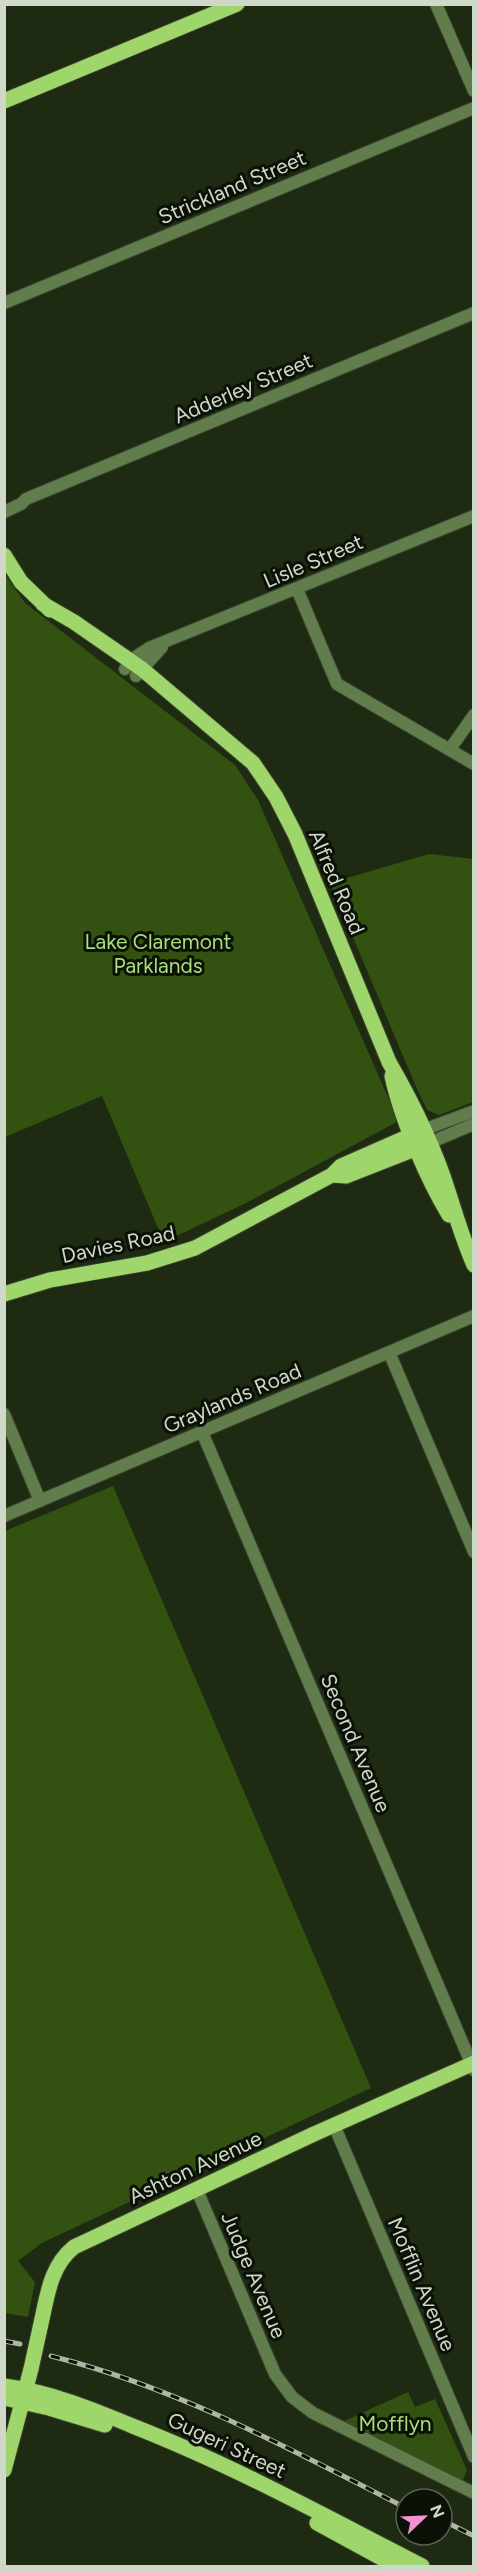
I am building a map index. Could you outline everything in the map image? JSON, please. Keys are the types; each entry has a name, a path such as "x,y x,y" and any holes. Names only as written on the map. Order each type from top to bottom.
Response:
{"main road":[{"path":"4,101 237,4"},
{"name":"Alfred Road","path":"4,555 21,582 43,604 74,622 221,735 253,763 276,797 295,834 389,1062 408,1095 437,1195 458,1230 474,1265"},
{"name":"Davies Road","path":"4,1294 50,1280 147,1263 195,1248 332,1175 346,1176 421,1139"},
{"name":"Ashton Avenue","path":"4,2470 25,2395 55,2270 63,2256 74,2247 334,2125 473,2066"},
{"name":"Gugeri Street","path":"4,2386 212,2469 281,2502 396,2566"},
{"name":"Gugeri Street","path":"4,2398 25,2395 88,2408 172,2442 271,2488 417,2565"}],"street":[{"path":"436,4 474,91"},
{"path":"444,4 474,75"},
{"name":"Strickland Street","path":"4,303 474,108"},
{"name":"Adderley Street","path":"4,512 26,499 474,313"},
{"name":"Adderley Street","path":"4,503 18,498 26,499"},
{"name":"Lisle Street","path":"133,669 149,648 474,516"},
{"path":"297,589 337,684 474,764"},
{"path":"450,749 474,715"},
{"path":"421,1139 474,1112"},
{"path":"421,1139 474,1124"},
{"name":"Graylands Road","path":"4,1516 474,1316"},
{"path":"389,1352 474,1552"},
{"path":"4,1414 40,1500"},
{"name":"Second Avenue","path":"202,1432 473,2066"},
{"name":"Mofflin Avenue","path":"334,2125 474,2457"},
{"name":"Judge Avenue","path":"197,2190 275,2374 292,2397 313,2413 473,2491"}],"green space":[{"name":"Lake Claremont Parklands","path":"4,573 25,603 235,765 258,800 397,1118 395,1123 246,1203 164,1242 102,1096 5,1137"},
{"path":"429,854 474,859 473,1102 439,1115 427,1110 417,1089 330,883"},
{"path":"113,1486 371,2088 42,2243 18,2261 35,2282 28,2317 4,2313 5,1531"},
{"name":"Mofflyn","path":"408,2392 415,2407 435,2399 467,2470 462,2482 342,2422"}],"railway":[{"path":"4,2341 20,2344"},
{"path":"51,2356 98,2369 189,2403 276,2442 394,2502"},
{"path":"454,2526 474,2536"}]}
